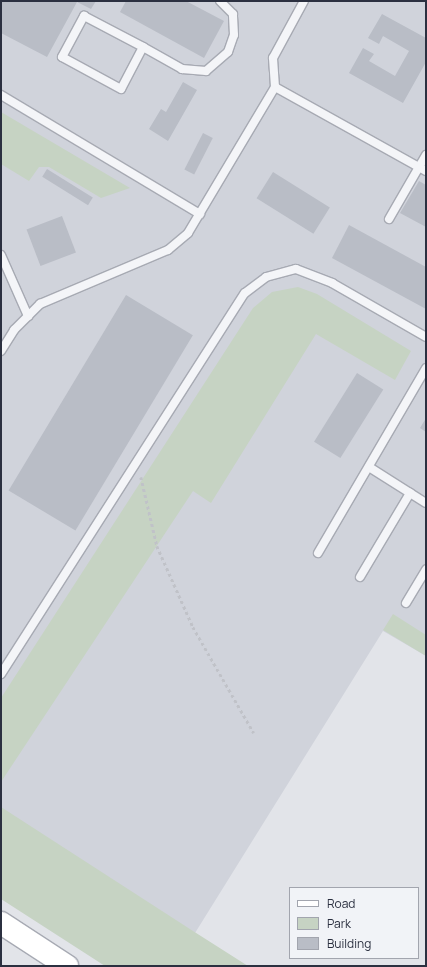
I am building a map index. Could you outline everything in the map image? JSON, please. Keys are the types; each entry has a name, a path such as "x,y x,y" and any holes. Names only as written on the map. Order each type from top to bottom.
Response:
{"main road":[{"path":"1,923 67,966"}],"lane":[{"path":"143,47 120,89 62,57 84,16 194,73 217,65 228,52 234,35 233,14 220,1"},
{"path":"1,351 28,316 40,304 168,250 188,233 275,87 273,58 304,1"},
{"path":"275,87 422,169"},
{"path":"1,95 200,214"},
{"path":"389,219 422,169 426,155"},
{"path":"1,255 28,316"},
{"path":"1,674 245,293 266,277 296,269 332,284 426,337"},
{"path":"318,553 426,368"},
{"path":"368,467 426,503"},
{"path":"360,577 410,493"},
{"path":"406,603 426,570"}],"path":[{"path":"138,461 157,546 193,627 254,733"}],"shaded area":[{"path":"1,1 426,1 426,656 383,631 195,933 1,808"}],"green space":[{"path":"1,112 130,188 101,198 49,167 39,167 29,181 1,164"},
{"path":"298,287 317,294 411,351 395,380 316,334 211,503 193,491 1,782 1,698 253,308 272,292"},
{"path":"393,614 426,635 426,656 383,630"},
{"path":"1,807 248,966 105,966 1,899"}],"building":[{"path":"1,1 96,1 91,9 77,2 47,57 1,33"},
{"path":"126,1 186,1 224,21 204,58 120,12"},
{"path":"382,14 426,38 426,62 403,103 349,73 363,48 374,54 369,61 395,76 409,51 383,36 379,44 368,38"},
{"path":"183,82 197,90 168,141 149,129 161,109 166,112"},
{"path":"203,133 213,138 194,175 184,170"},
{"path":"47,169 93,198 88,205 42,177"},
{"path":"273,172 330,208 313,234 257,198"},
{"path":"419,181 426,185 426,227 400,213"},
{"path":"62,216 76,252 41,266 27,230"},
{"path":"349,225 426,267 426,309 332,258"},
{"path":"126,295 193,335 75,531 9,490"},
{"path":"357,373 383,389 340,458 314,442"},
{"path":"426,418 426,432 420,428"}]}
